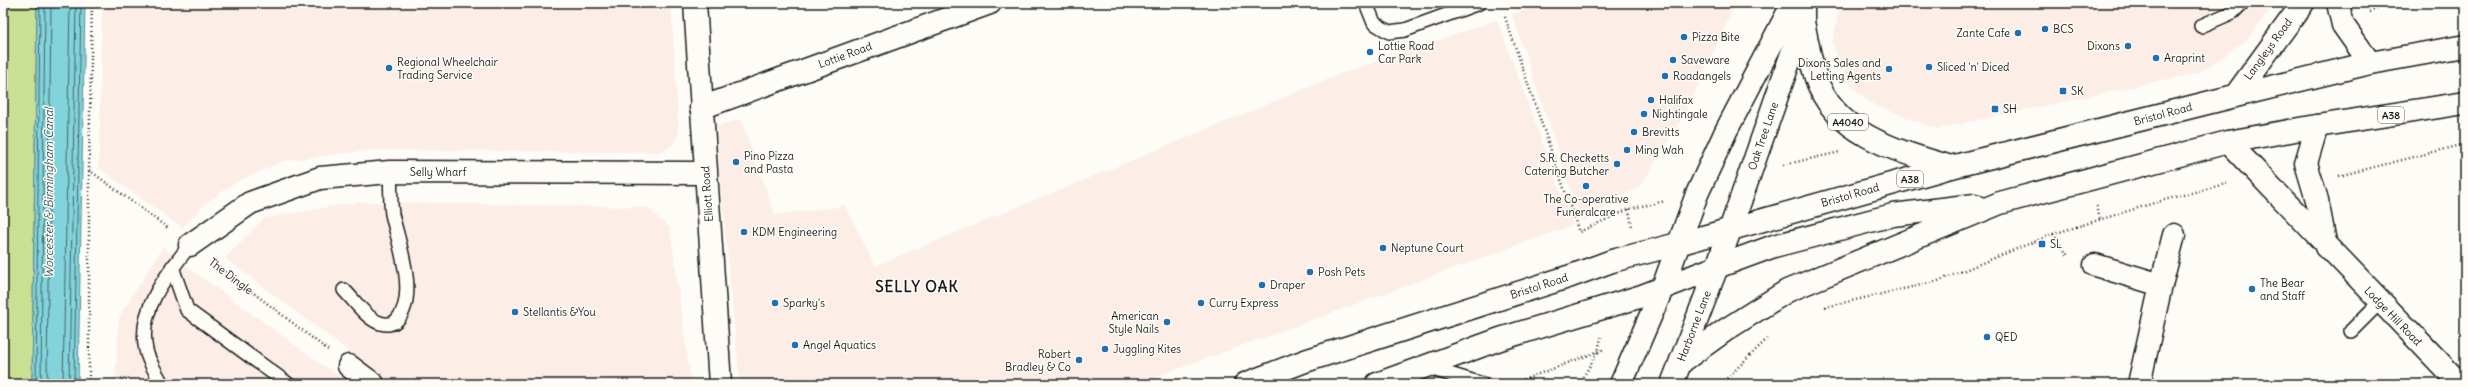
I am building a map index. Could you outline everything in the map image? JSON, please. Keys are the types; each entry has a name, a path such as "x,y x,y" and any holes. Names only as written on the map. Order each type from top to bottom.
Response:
{"main road":[{"name":"Elliott Road","path":"695,3 720,384"},
{"name":"Lottie Road","path":"701,108 990,3"},
{"name":"Langleys Road","path":"2235,96 2303,3"},
{"path":"2338,3 2343,25 2370,63"},
{"path":"1620,384 1634,356 1663,287 1697,194 1726,131 1800,9"},
{"name":"A4040","path":"1800,9 1816,80 1830,105 1840,116 1888,148 1950,167"},
{"name":"Oak Tree Lane","path":"1717,267 1800,9"},
{"name":"Bristol Road","path":"1245,384 1304,361 1571,276 1612,261 1728,232 1950,167 2370,63 2465,46"},
{"name":"A38","path":"1717,267 1774,246 1893,215 2000,202 2228,142 2317,126 2465,103"},
{"path":"2317,126 2306,163 2326,247"},
{"name":"Lodge Hill Road","path":"2228,142 2326,247 2460,384"},
{"name":"Selly Wharf","path":"190,245 250,203 320,178 390,172 705,173"},
{"name":"A38","path":"1681,362 1727,329 1787,291 2000,202"},
{"path":"2139,384 2174,235"},
{"path":"2095,265 2162,285"},
{"path":"1377,384 1424,366 1515,335 1642,296 1717,267"},
{"name":"Harborne Lane","path":"1672,384 1717,267"},
{"path":"349,366 373,384"}],"lane":[{"path":"1366,3 1374,23 1389,32 1405,30 1479,3"},
{"path":"2201,26 2233,12 2242,3"},
{"path":"344,290 372,318 380,323 388,324 395,322 406,307 404,261 392,213 390,172"},
{"path":"162,384 146,350 146,321 154,296 172,267 190,245"},
{"path":"172,267 187,310 288,384"},
{"path":"2351,331 2380,302"},
{"path":"1424,366 1482,384"}],"path":[{"path":"89,384 89,170 92,3"},
{"path":"2366,14 2392,3"},
{"path":"1505,17 1579,232 1629,209 1658,203"},
{"path":"2311,183 2465,144"},
{"name":"The Dingle","path":"89,170 349,366"},
{"path":"1823,308 1938,281 2053,234 2171,198 2235,182"},
{"path":"2097,209 2100,220"},
{"path":"1721,384 1771,336"},
{"path":"1512,384 1610,347 1634,356"}],"shaded area":[{"name":"Regional Wheelchair Trading Service","path":"102,3 671,3 679,133 673,145 661,152 371,150 283,161 233,184 206,203 182,228 99,168"},
{"path":"1550,3 1736,3 1685,113 1642,184 1582,222 1512,14"},
{"path":"1840,3 2275,3 2247,40 2201,72 1937,129 1872,104 1852,87 1832,44"},
{"path":"1497,20 1573,225 1136,384 740,384 721,188 717,126 741,119 775,215 845,206 875,266 1346,72"},
{"path":"359,202 647,207 670,228 691,384 392,384 225,258 264,218"},
{"path":"163,247 186,266 349,384 115,384 119,317"}],"green space":[{"path":"3,3 37,3 32,384 3,384"}],"water":[{"name":"Worcester & Birmingham Canal","path":"37,3 85,3 78,384 32,384"}],"place":[{"name":"BCS","path":"2045,29"},
{"name":"Zante Cafe","path":"2018,33"},
{"name":"Pizza Bite","path":"1684,37"},
{"name":"Dixons","path":"2128,46"},
{"name":"Lottie Road Car Park","path":"1370,52"},
{"name":"Araprint","path":"2156,58"},
{"name":"Saveware","path":"1673,60"},
{"name":"Sliced 'n' Diced","path":"1929,67"},
{"name":"Regional Wheelchair Trading Service","path":"389,68"},
{"name":"Dixons Sales and Letting Agents","path":"1889,69"},
{"name":"Roadangels","path":"1665,76"},
{"name":"SK","path":"2063,91"},
{"name":"Halifax","path":"1651,100"},
{"name":"SH","path":"1995,109"},
{"name":"Nightingale","path":"1644,114"},
{"name":"Brevitts","path":"1634,132"},
{"name":"Ming Wah","path":"1627,150"},
{"name":"Pino Pizza and Pasta","path":"736,162"},
{"name":"S.R. Checketts Catering Butcher","path":"1617,164"},
{"name":"The Co-operative Funeralcare","path":"1586,186"},
{"name":"KDM Engineering","path":"744,232"},
{"name":"SL","path":"2042,244"},
{"name":"Neptune Court","path":"1383,248"},
{"name":"Posh Pets","path":"1310,272"},
{"name":"Draper","path":"1262,285"},
{"name":"The Bear and Staff","path":"2252,289"},
{"name":"Sparky's","path":"775,303"},
{"name":"Curry Express","path":"1201,303"},
{"name":"Stellantis &You","path":"515,312"},
{"name":"American Style Nails","path":"1167,322"},
{"name":"QED","path":"1987,337"},
{"name":"Angel Aquatics","path":"795,345"},
{"name":"Juggling Kites","path":"1105,349"},
{"name":"Robert Bradley & Co","path":"1079,360"}],"district":[{"name":"SELLY OAK","path":"917,286"}]}
